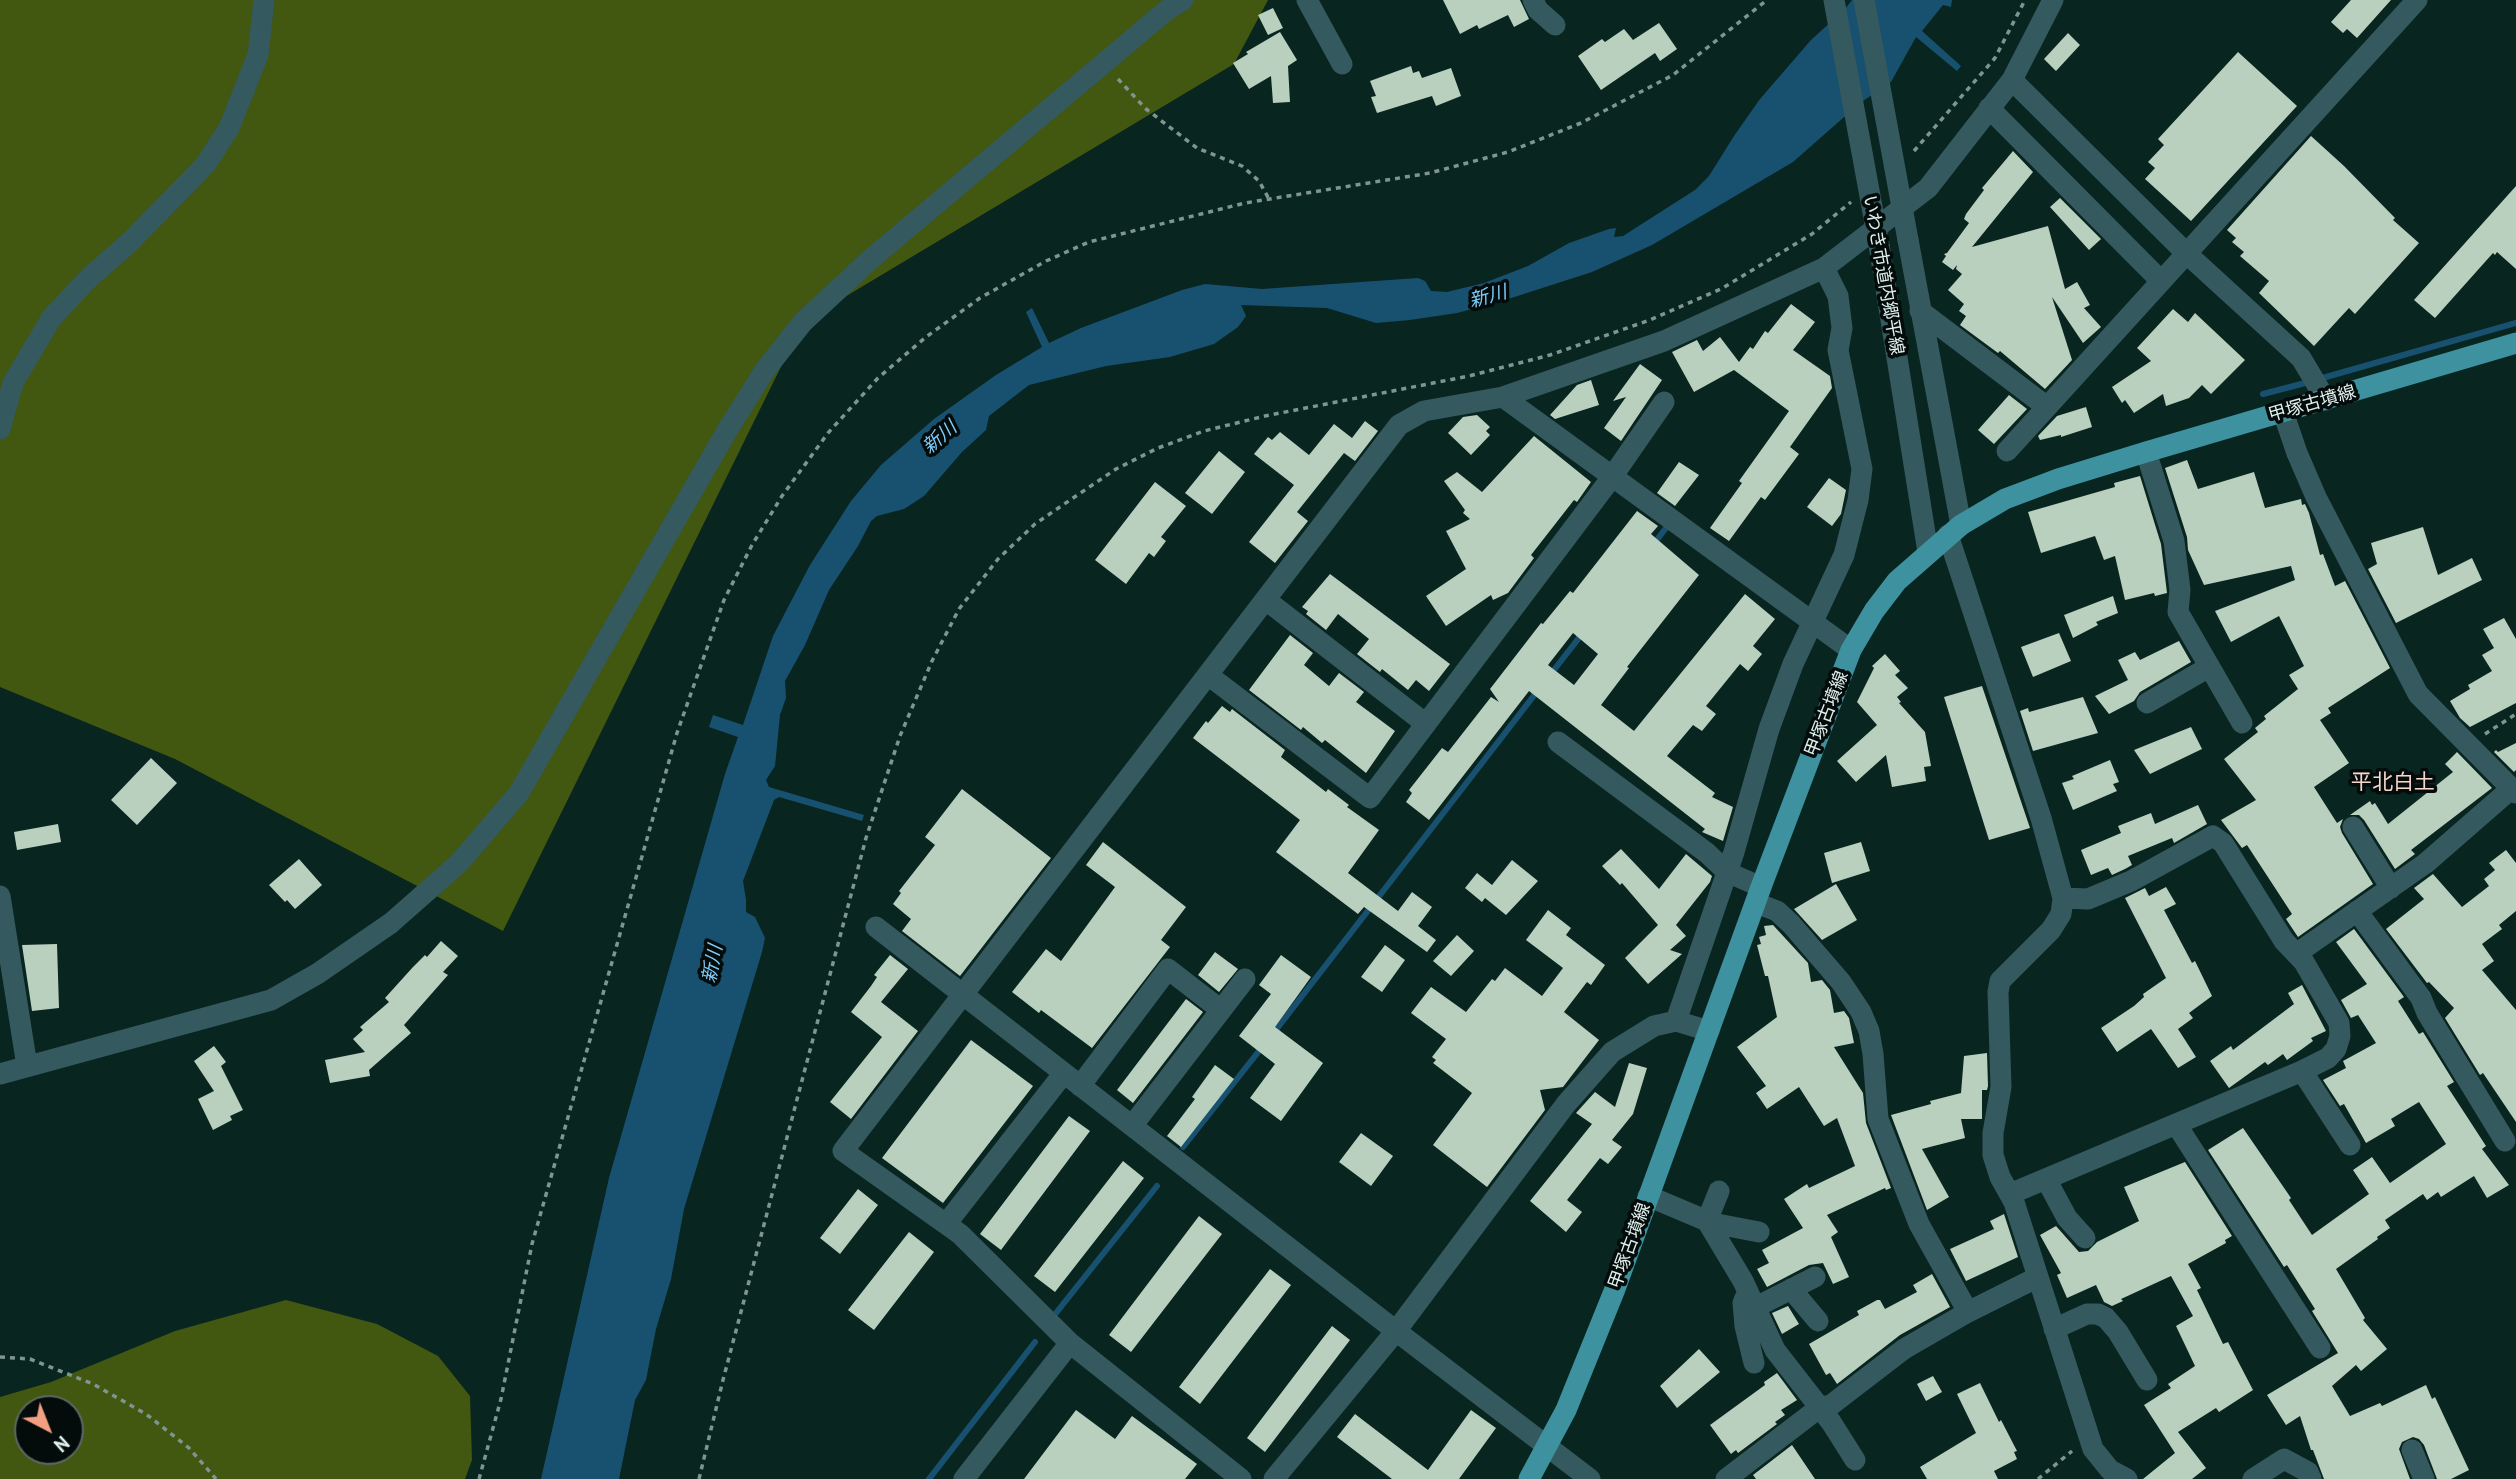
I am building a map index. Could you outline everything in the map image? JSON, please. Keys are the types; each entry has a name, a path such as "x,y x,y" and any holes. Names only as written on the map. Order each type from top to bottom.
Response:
{"main road":[{"name":"甲塚古墳線","path":"1529,1479 1566,1410 1615,1289 1851,650 1897,581 1954,530 2005,499 2057,479 2516,343"}],"street":[{"path":"0,429 13,383 52,317 206,164 229,128 258,55 264,0"},
{"path":"0,1074 271,1000 317,974 391,923 459,863 519,793 728,429 765,370 803,322 882,249 1167,10 1183,0"},
{"path":"1307,0 1342,64"},
{"path":"1534,0 1538,10 1555,25"},
{"name":"いわき市道内郷平線","path":"1834,0 1879,245 1928,552"},
{"name":"いわき市道内郷平線","path":"1864,0 1908,240 1954,530 2063,898"},
{"path":"1241,1479 1070,1343 960,1234 843,1151 1399,425 1424,411 1503,397 1664,341 1824,268 1928,188 2012,80 2053,0"},
{"path":"2007,451 2417,0"},
{"path":"2012,80 2186,253 2301,358 2326,400"},
{"path":"1990,108 2161,281"},
{"path":"1676,1021 1727,872 1769,729 1793,664 1844,555 1858,500 1862,469 1838,350 1842,328 1838,296 1824,268"},
{"path":"1920,312 2047,407"},
{"path":"1503,397 1851,650"},
{"path":"1208,675 1370,798 1612,477 1664,402"},
{"path":"2283,412 2316,497 2418,694 2514,791 2426,863 2296,954"},
{"path":"2146,452 2174,541 2180,590 2178,612 2242,723"},
{"path":"1266,600 1426,724"},
{"path":"2147,703 2209,667"},
{"path":"1558,742 1759,895 1807,941 1841,982 1861,1012 1869,1031 1878,1119 1919,1224 1968,1312"},
{"path":"2353,827 2391,888"},
{"path":"2010,1194 2302,1071 2328,1058 2336,1049 2340,1036 2339,1023 2304,962 2284,941 2223,843 2214,835 2131,880 2088,899 2063,898 2061,914 2051,930 2000,981 1998,992 2001,1087 1993,1133 1993,1155 2000,1177 2010,1194 2093,1449 2110,1470 2127,1479"},
{"path":"0,896 27,1066"},
{"path":"2357,911 2421,998 2427,1013 2505,1141"},
{"path":"876,927 1590,1479"},
{"path":"946,1224 1168,969 1221,1010"},
{"path":"1132,1126 1245,979"},
{"path":"1274,1479 1396,1331 1566,1104 1612,1052 1654,1026 1676,1021 1709,1031"},
{"path":"2302,1071 2350,1145"},
{"path":"2176,1124 2320,1349"},
{"path":"2046,1179 2067,1219 2085,1238"},
{"path":"1707,1221 1719,1191"},
{"path":"1648,1196 1707,1221 1759,1232"},
{"path":"1707,1221 1751,1301 1774,1350 1855,1460"},
{"path":"1754,1363 1745,1326 1743,1303 1791,1289 1815,1277"},
{"path":"1726,1479 1819,1408 1831,1405 1904,1349 1968,1312 2038,1277"},
{"path":"1791,1289 1818,1321"},
{"path":"2054,1329 2087,1314 2098,1314 2106,1318 2118,1332 2147,1380"},
{"path":"964,1479 1070,1343"},
{"path":"2412,1450 2424,1479"},
{"path":"2253,1479 2284,1459 2308,1472 2311,1479"}],"path":[{"path":"479,1479 501,1399 532,1244 677,733 724,600 752,545 782,496 828,433 878,378 926,337 980,298 1046,261 1089,242 1245,203 1430,173 1508,152 1581,123 1673,75 1767,0"},
{"path":"1104,63 1146,110 1197,148 1242,166 1259,181 1269,199"},
{"path":"2471,748 2490,730 2516,714"},
{"path":"699,1479 866,838"},
{"path":"0,1357 30,1359 93,1384 157,1422 189,1448 216,1479"},
{"path":"2038,1479 2089,1436"}],"green space":[{"path":"0,0 1268,0 1234,64 803,322 503,931 175,759 0,687"},
{"path":"286,1300 377,1324 438,1356 470,1396 472,1460 465,1479 0,1479 0,1397 51,1382 175,1331"}],"water":[{"name":"新川","path":"1852,0 1952,0 1951,7 1943,5 1922,31 1961,66 1957,71 1916,37 1891,82 1860,103 1793,162 1652,245 1592,272 1457,313 1410,320 1376,323 1327,308 1241,305 1246,316 1238,327 1214,344 1170,357 1106,366 1029,385 989,416 986,430 962,452 924,496 904,509 877,516 871,521 829,590 805,645 785,681 786,698 780,715 775,766 766,780 769,787 864,815 862,821 779,797 774,800 743,881 746,912 755,917 765,938 762,952 684,1209 671,1279 656,1329 646,1380 635,1400 619,1479 541,1479 609,1178 738,737 709,727 713,715 743,725 773,636 810,565 851,501 881,465 934,419 996,375 1042,347 1026,312 1032,308 1049,343 1081,328 1205,284 1262,289 1418,278 1425,281 1431,291 1447,292 1484,283 1528,266 1569,243 1609,229 1616,228 1614,237 1623,236 1695,190 1709,176 1760,99 1811,40"}],"building":[{"path":"1443,0 1520,0 1529,19 1514,27 1508,15 1479,29 1477,25 1460,34"},
{"path":"2351,0 2391,0 2357,38 2347,29 2343,33 2331,22"},
{"path":"1273,8 1283,28 1268,35 1258,15"},
{"path":"1659,23 1677,49 1660,61 1655,53 1601,90 1578,56 1602,39 1605,42 1624,29 1633,40"},
{"path":"1280,32 1297,60 1288,66 1290,102 1273,103 1271,76 1249,89 1233,63"},
{"path":"2068,33 2080,45 2056,71 2044,59"},
{"path":"2238,52 2297,106 2191,221 2145,179 2155,168 2148,162 2164,145 2158,139"},
{"path":"1411,66 1413,73 1419,71 1422,78 1451,68 1461,96 1436,106 1432,96 1377,113 1371,97 1376,96 1370,81"},
{"path":"2311,136 2419,243 2355,314 2349,308 2314,346 2259,293 2269,281 2240,256 2244,252 2232,242 2236,238 2227,230"},
{"path":"2013,151 2033,172 1972,247 2048,226 2065,289 2077,282 2090,305 2084,308 2101,327 2083,343 2052,297 2072,360 2045,389 2000,351 1998,353 1960,325 1966,316 1959,311 1964,304 1948,290 1962,274 1956,269 1957,265 1953,270 1942,262 1946,256 1944,254 1969,223 1964,219 1984,190 1982,188"},
{"path":"2516,186 2516,269 2497,252 2495,255 2493,253 2435,318 2414,300"},
{"path":"2060,198 2101,239 2089,250 2050,207"},
{"path":"1791,304 1815,322 1793,350 1830,376 1832,388 1790,447 1799,454 1765,500 1761,497 1729,541 1710,528 1742,483 1739,481 1789,411 1734,370 1694,392 1672,352 1697,340 1703,351 1720,337 1739,362 1750,347 1753,349 1765,331 1768,333"},
{"path":"2173,309 2188,322 2195,313 2245,360 2211,394 2202,385 2189,398 2166,406 2163,394 2134,413 2125,400 2122,403 2112,387 2151,361 2137,348"},
{"path":"1640,364 1662,380 1621,441 1604,428 1626,397 1613,401"},
{"path":"1591,380 1599,405 1555,419 1550,415 1577,385"},
{"path":"2009,395 2027,409 1994,444 1978,430"},
{"path":"2086,407 2092,427 2061,437 2040,440 2038,436 2057,416"},
{"path":"1477,415 1490,427 1486,431 1490,435 1471,455 1448,433 1463,417"},
{"path":"1365,421 1378,431 1355,461 1344,453 1297,512 1308,521 1275,563 1249,542 1294,485 1254,454 1268,437 1272,440 1280,432 1309,455 1334,424 1352,438"},
{"path":"1534,436 1591,482 1531,555 1534,558 1508,593 1493,600 1491,595 1446,626 1426,596 1466,569 1446,531 1470,519 1463,513 1465,510 1444,481 1457,472 1482,492"},
{"path":"1219,451 1245,472 1212,514 1185,493"},
{"path":"2187,460 2198,489 2254,472 2265,508 2301,499 2302,505 2305,504 2309,513 2320,555 2323,554 2335,586 2345,581 2390,668 2328,708 2331,713 2320,720 2349,763 2314,787 2337,823 2343,819 2340,827 2342,833 2373,884 2298,937 2286,919 2292,914 2247,845 2242,848 2221,820 2256,800 2224,759 2258,732 2255,728 2266,719 2264,716 2298,689 2289,675 2304,666 2279,616 2231,642 2215,611 2295,580 2291,566 2204,585 2188,550 2187,537 2165,468"},
{"path":"1679,462 1699,475 1675,506 1657,493"},
{"path":"2140,476 2161,544 2167,593 2155,596 2154,593 2125,600 2115,556 2104,560 2095,536 2041,553 2028,512 2115,487 2114,483"},
{"path":"1829,478 1846,490 1841,514 1832,526 1807,507"},
{"path":"1155,482 1186,506 1161,537 1166,541 1154,557 1149,553 1126,584 1095,560"},
{"path":"1637,511 1658,526 1651,534 1699,575 1627,667 1629,668 1601,705 1634,731 1745,594 1775,619 1753,646 1762,654 1748,671 1740,664 1706,706 1716,714 1702,731 1693,725 1667,756 1715,793 1712,797 1733,807 1723,841 1702,832 1705,829 1529,691 1429,820 1406,802 1412,793 1409,790 1442,748 1448,752 1491,697 1499,702 1490,689 1541,623 1543,624 1570,591 1573,593","holes":["1573,633 1598,654 1574,685 1548,665"]},
{"path":"2423,527 2438,575 2472,558 2482,580 2396,623 2368,569 2377,564 2371,543"},
{"path":"1330,574 1450,664 1429,691 1416,680 1408,690 1382,669 1380,672 1357,654 1369,639 1338,614 1326,630 1306,614 1308,611 1302,607"},
{"path":"2113,596 2118,613 2096,622 2098,625 2073,638 2064,615"},
{"path":"2504,618 2516,639 2516,703 2470,727 2460,718 2450,701 2470,689 2468,685 2492,671 2482,655 2494,648 2483,629"},
{"path":"2059,633 2071,661 2033,677 2021,647"},
{"path":"1290,635 1313,653 1304,665 1329,686 1339,673 1364,692 1356,702 1395,731 1366,773 1325,740 1322,743 1303,727 1301,730 1249,690"},
{"path":"2179,641 2191,662 2140,692 2134,701 2109,714 2095,696 2128,680 2118,660 2135,652 2140,660"},
{"path":"1885,654 1900,671 1895,675 1908,688 1897,697 1901,702 1899,703 1925,732 1931,766 1924,767 1926,781 1892,787 1886,755 1856,782 1837,761 1877,725 1857,702 1874,668 1872,666"},
{"path":"1982,686 2030,828 1989,840 1944,697"},
{"path":"2083,697 2098,733 2033,751 2020,711 2028,708 2029,712"},
{"path":"1222,706 1230,712 1232,709 1285,750 1281,757 1326,792 1328,789 1349,805 1347,807 1379,830 1348,873 1398,911 1412,892 1432,907 1418,926 1436,940 1427,952 1364,907 1358,914 1276,852 1300,820 1193,738"},
{"path":"2191,727 2202,749 2150,774 2134,750"},
{"path":"2516,743 2516,770 2514,772 2494,752"},
{"path":"2457,752 2492,788 2411,850 2415,854 2395,869 2364,820 2359,815 2350,815 2370,801 2372,805 2375,803 2388,824 2453,772 2445,764"},
{"path":"151,758 177,783 137,825 111,800"},
{"path":"2110,760 2119,782 2113,784 2117,791 2073,810 2062,783"},
{"path":"962,789 1051,858 960,976 902,931 911,919 893,904 901,893 899,891 935,845 925,837"},
{"path":"2198,805 2207,824 2174,843 2172,838 2128,856 2132,865 2112,875 2108,868 2091,875 2081,850 2121,833 2118,826 2151,813 2155,824"},
{"path":"58,824 61,842 17,850 14,832"},
{"path":"1103,842 1186,907 1161,940 1170,947 1092,1048 1012,992 1046,949 1061,961 1115,887 1086,865"},
{"path":"1861,842 1870,871 1832,883 1824,853"},
{"path":"1621,849 1659,889 1686,854 1712,876 1676,925 1686,936 1670,950 1682,954 1648,984 1625,958 1658,925 1622,883 1620,885 1602,866"},
{"path":"2506,850 2516,863 2516,911 2499,925 2502,929 2482,944 2494,961 2482,970 2516,1010 2516,1122 2483,1073 2480,1075 2445,1018 2454,1008 2427,983 2386,929 2424,899 2414,888 2433,874 2462,907 2489,886 2484,879 2495,870 2489,863"},
{"path":"299,859 322,885 295,909 269,885"},
{"path":"1512,860 1538,881 1506,915 1485,898 1482,902 1465,888 1477,873 1492,885"},
{"path":"1836,884 1857,920 1822,940 1794,909"},
{"path":"2166,887 2176,904 2164,910 2192,963 2195,961 2212,996 2189,1013 2193,1018 2178,1029 2196,1057 2178,1068 2151,1029 2117,1052 2101,1028 2134,1006 2144,997 2143,994 2166,978 2125,898 2145,888 2149,896"},
{"path":"1548,910 1571,928 1566,935 1605,965 1591,985 1587,982 1564,1012 1599,1040 1563,1087 1540,1090 1545,1110 1487,1187 1433,1145 1472,1093 1433,1063 1436,1060 1432,1057 1446,1039 1411,1013 1431,987 1466,1012 1492,979 1495,981 1505,968 1542,996 1563,968 1526,940"},
{"path":"1773,925 1808,963 1811,982 1822,980 1830,990 1834,1013 1844,1011 1849,1018 1854,1043 1834,1047 1863,1093 1866,1123 1891,1188 1885,1188 1827,1215 1838,1232 1831,1237 1849,1277 1833,1284 1823,1263 1809,1265 1767,1287 1757,1269 1769,1263 1762,1250 1803,1228 1784,1199 1807,1184 1809,1188 1855,1166 1837,1118 1824,1126 1799,1087 1767,1109 1756,1093 1766,1086 1737,1047 1777,1017 1768,976 1765,976 1757,945 1761,944 1759,937 1766,935 1764,926"},
{"path":"2354,929 2404,997 2398,1001 2419,1034 2423,1032 2454,1082 2447,1086 2486,1146 2482,1149 2509,1185 2487,1198 2474,1176 2441,1197 2438,1192 2427,1200 2423,1194 2385,1220 2390,1228 2336,1269 2365,1318 2363,1320 2387,1349 2361,1371 2356,1365 2332,1386 2350,1416 2380,1403 2382,1406 2426,1385 2432,1399 2435,1397 2469,1470 2451,1479 2437,1479 2424,1445 2413,1437 2402,1442 2399,1449 2410,1479 2324,1479 2300,1416 2286,1425 2267,1395 2338,1353 2312,1311 2315,1309 2287,1265 2284,1267 2208,1150 2243,1128 2291,1198 2289,1200 2312,1235 2369,1194 2353,1170 2372,1157 2390,1183 2446,1144 2419,1102 2391,1119 2395,1126 2366,1143 2344,1104 2340,1106 2323,1080 2346,1068 2343,1061 2376,1043 2358,1015 2351,1018 2341,1000 2367,984 2336,942"},
{"path":"1457,935 1474,951 1451,976 1433,961"},
{"path":"441,941 458,956 443,972 448,975 404,1025 411,1033 369,1070 370,1076 330,1083 325,1060 365,1052 353,1039 363,1030 360,1027 389,1002 385,998"},
{"path":"57,944 59,1008 32,1011 22,945"},
{"path":"1385,945 1405,960 1382,992 1361,977"},
{"path":"1215,952 1238,969 1219,992 1198,975"},
{"path":"890,955 908,969 881,1002 918,1031 851,1119 830,1102 882,1037 851,1012"},
{"path":"1281,955 1311,977 1275,1027 1323,1063 1281,1121 1250,1098 1275,1064 1239,1036 1271,994 1259,985"},
{"path":"2302,985 2326,1031 2311,1038 2313,1041 2287,1060 2283,1054 2268,1065 2265,1062 2229,1088 2210,1061 2231,1046 2233,1050 2294,1004 2288,993"},
{"path":"1186,999 1203,1012 1133,1103 1117,1090"},
{"path":"971,1040 1033,1086 943,1203 882,1158"},
{"path":"214,1046 226,1062 221,1066 243,1110 230,1116 232,1120 213,1130 198,1099 214,1091 194,1061"},
{"path":"1987,1053 1988,1086 1987,1090 1982,1090 1982,1119 1961,1119 1965,1138 1922,1149 1949,1197 1927,1210 1891,1115 1961,1093 1964,1056"},
{"path":"1629,1063 1647,1068 1633,1114 1612,1140 1622,1147 1608,1164 1600,1158 1567,1200 1582,1212 1566,1232 1530,1201 1592,1124 1576,1113 1595,1092 1615,1107"},
{"path":"1215,1065 1234,1079 1181,1147 1167,1136 1195,1099 1192,1097"},
{"path":"1069,1116 1090,1131 1001,1250 980,1234"},
{"path":"1361,1133 1393,1156 1371,1186 1339,1162"},
{"path":"1123,1161 1144,1178 1055,1292 1034,1276"},
{"path":"2185,1162 2232,1236 2225,1240 2226,1243 2188,1264 2201,1288 2197,1290 2223,1344 2228,1342 2253,1390 2219,1412 2216,1408 2178,1432 2206,1468 2192,1479 2143,1479 2175,1453 2144,1405 2171,1388 2168,1384 2195,1366 2176,1326 2193,1316 2171,1276 2121,1299 2123,1301 2112,1306 2104,1302 2096,1285 2067,1298 2057,1275 2061,1273 2040,1235 2056,1226 2079,1252 2088,1251 2097,1242 2139,1221 2124,1187"},
{"path":"858,1189 878,1205 840,1254 820,1238"},
{"path":"2004,1214 2018,1257 1966,1281 1950,1249 1994,1229 1990,1221"},
{"path":"1199,1216 1222,1234 1131,1352 1109,1335"},
{"path":"909,1232 934,1252 874,1330 848,1310"},
{"path":"1270,1269 1291,1285 1200,1404 1179,1387"},
{"path":"1932,1274 1950,1307 1900,1335 1837,1384 1830,1373 1826,1375 1809,1344 1859,1315 1857,1311 1877,1300 1880,1300 1885,1309 1917,1292 1913,1285"},
{"path":"1788,1306 1799,1324 1782,1334 1772,1313"},
{"path":"1332,1326 1350,1340 1265,1452 1247,1438"},
{"path":"1699,1349 1720,1372 1677,1408 1660,1386"},
{"path":"1777,1373 1797,1400 1781,1410 1785,1415 1775,1422 1777,1424 1738,1453 1736,1450 1731,1454 1710,1425 1765,1385 1764,1382"},
{"path":"1933,1376 1942,1392 1926,1401 1917,1384"},
{"path":"1980,1383 2017,1451 2014,1452 2017,1459 1994,1471 1998,1479 1927,1479 1920,1467 1976,1433 1957,1394"},
{"path":"1076,1410 1115,1439 1132,1416 1197,1464 1185,1479 1024,1479"},
{"path":"1471,1410 1496,1428 1459,1479 1392,1479 1337,1437 1355,1414 1428,1470"},
{"path":"1792,1445 1815,1479 1756,1479 1753,1475"}],"waterway":[{"path":"2319,379 2516,323"},
{"path":"2263,394 2309,382"},
{"path":"1652,546 1666,528"},
{"path":"1550,675 1582,634"},
{"path":"1272,1035 1539,689"},
{"path":"1183,1147 1263,1046"},
{"path":"1056,1313 1157,1186"},
{"path":"929,1479 1035,1342"}],"district":[{"name":"平北白土","path":"2393,783"}]}
